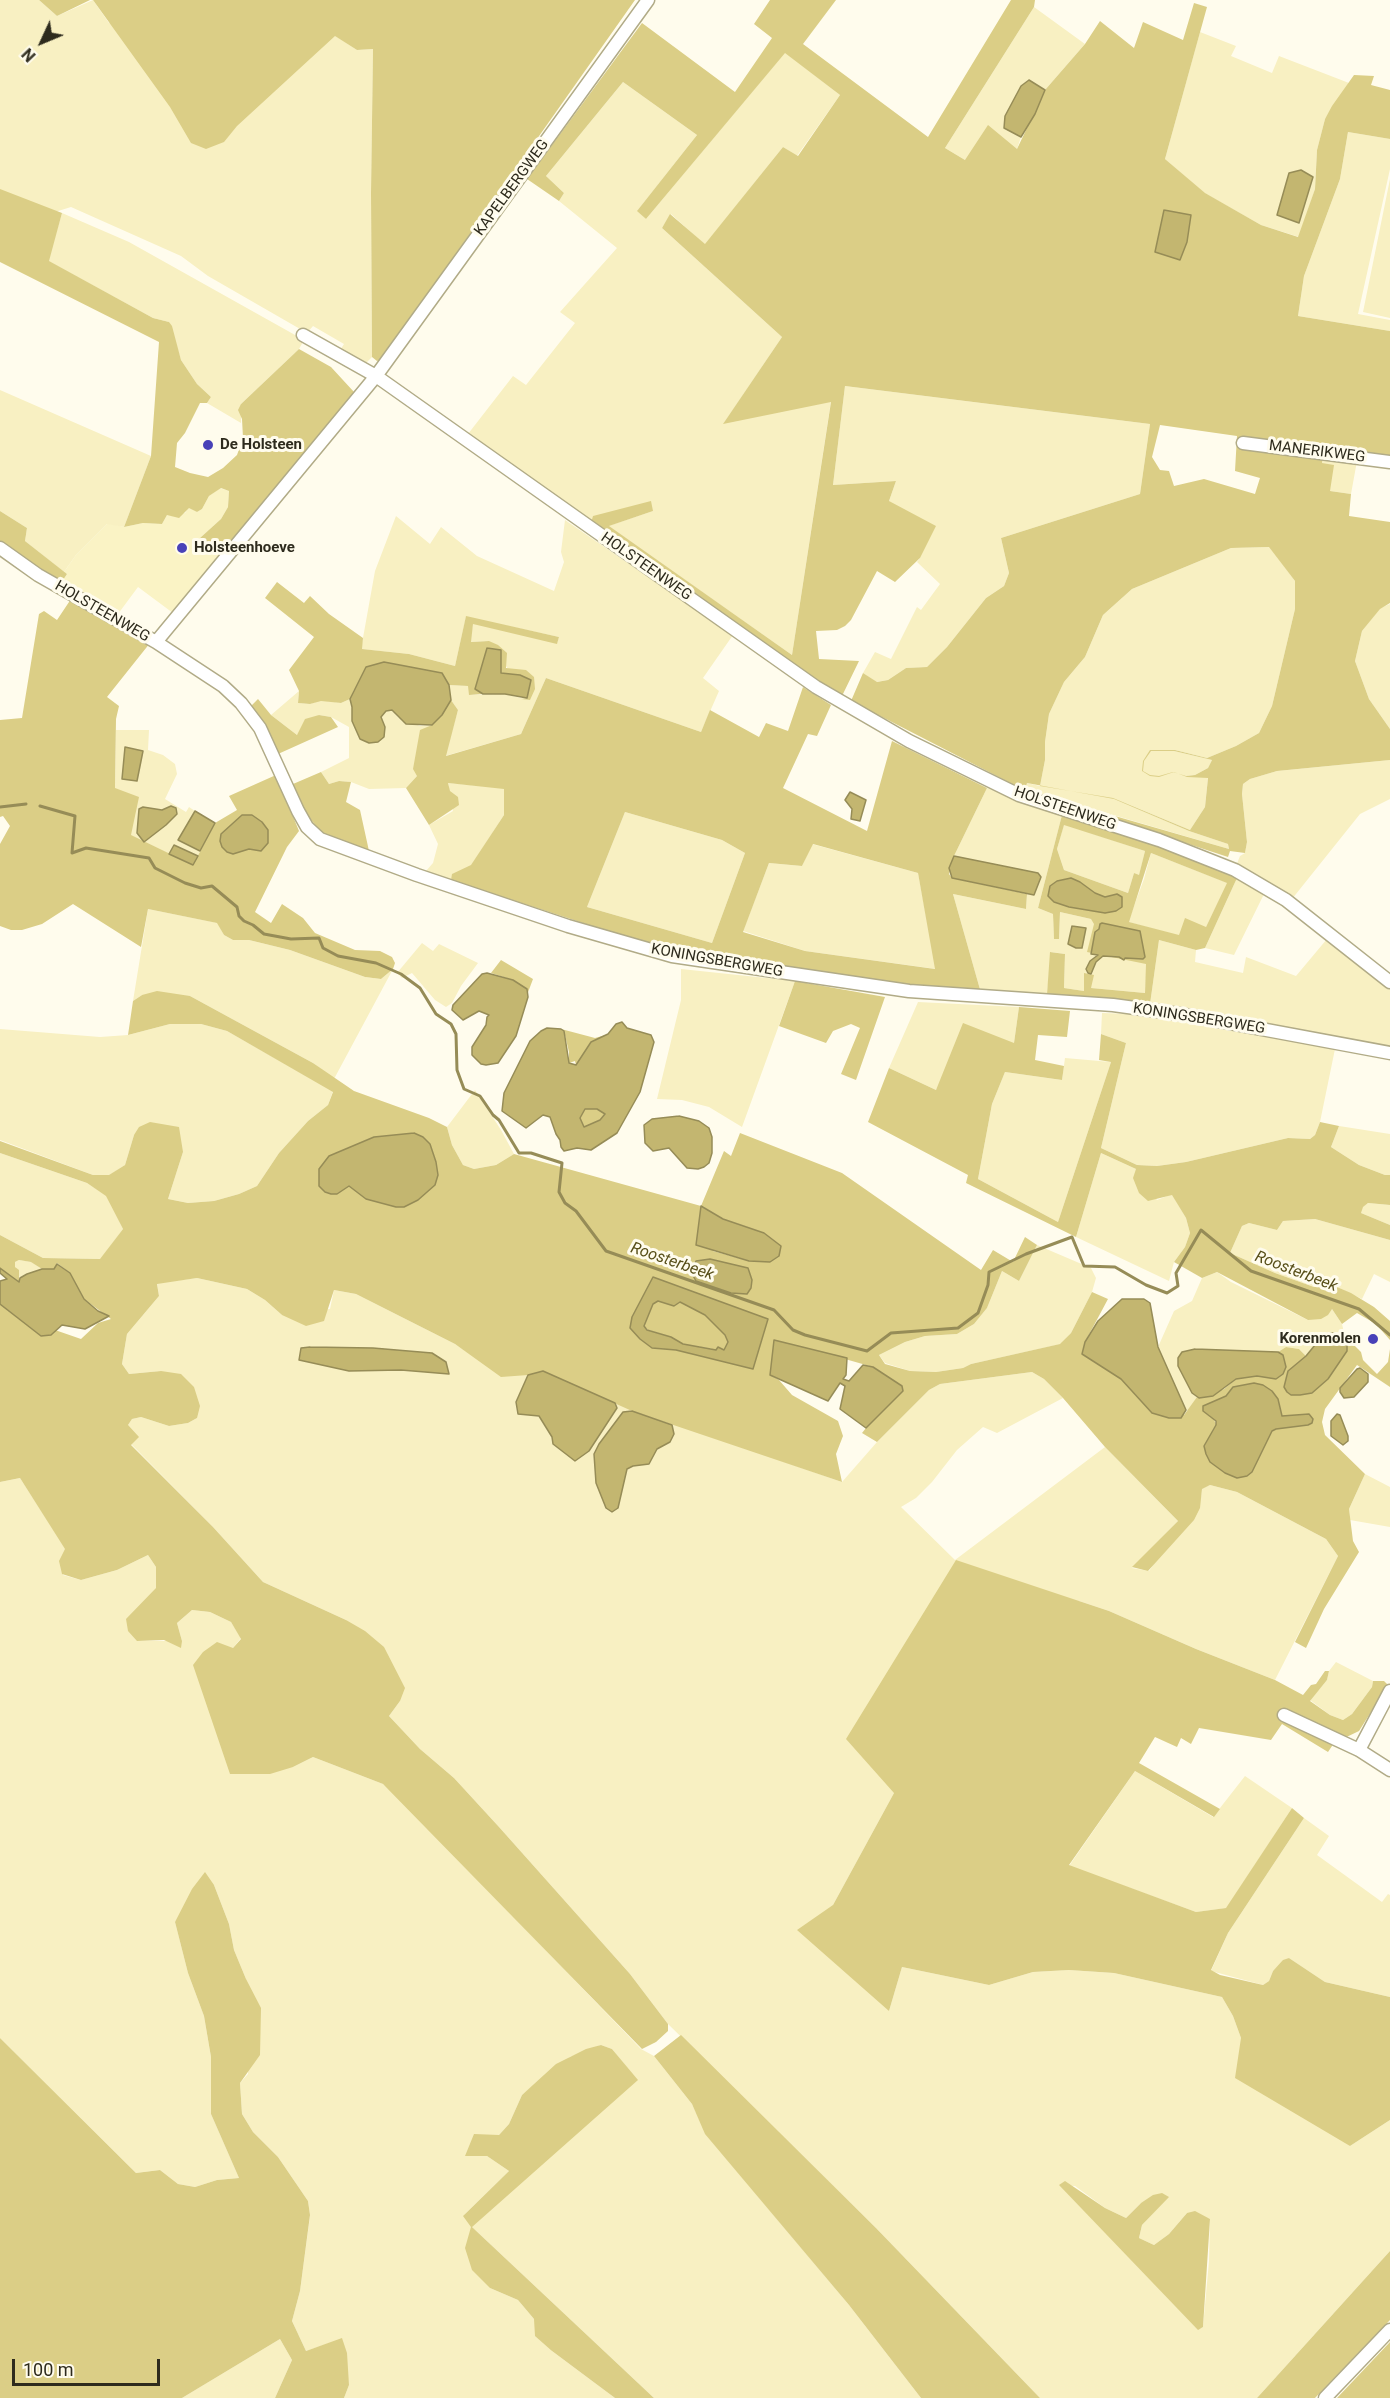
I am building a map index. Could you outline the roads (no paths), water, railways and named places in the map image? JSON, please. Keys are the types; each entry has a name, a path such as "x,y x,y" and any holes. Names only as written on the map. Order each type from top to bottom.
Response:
{"street":[{"name":"KAPELBERGWEG","path":"376,376 648,0"},
{"path":"303,335 376,376"},
{"name":"HOLSTEENWEG","path":"0,548 38,575 156,642 376,376 816,687 909,741 1019,795 1159,840 1235,870 1286,900 1390,982"},
{"name":"MANERIKWEG","path":"1243,443 1390,462"},
{"name":"KONINGSBERGWEG","path":"156,642 223,686 241,703 260,728 307,827 320,839 492,901 672,956 909,991 1113,1005 1186,1015 1390,1053"},
{"path":"1359,1750 1390,1691"},
{"path":"1284,1715 1359,1750 1390,1770"},
{"path":"1325,2398 1390,2330"}],"waterway":[{"name":"Roosterbeek","path":"0,807 26,804"},
{"name":"Roosterbeek","path":"40,806 75,816 72,853 86,848 149,858 155,868 185,883 201,888 212,886 237,907 239,916 244,921 264,934 291,939 319,938 323,948 338,956 376,963 401,974 420,988 436,1014 451,1024 456,1034 457,1070 464,1089 480,1096 499,1120 519,1153 531,1153 562,1163 559,1192 565,1203 576,1211 606,1251 774,1310 793,1330 805,1335 867,1351 891,1333 958,1328 978,1313 988,1285 989,1272 1026,1254 1072,1237 1084,1266 1115,1267 1146,1285 1167,1293 1178,1286 1176,1273 1201,1230 1251,1271 1359,1309 1390,1335"}],"place":[{"name":"De Holsteen","path":"208,445"},
{"name":"Holsteenhoeve","path":"182,548"},
{"name":"Korenmolen","path":"1373,1339"}]}
